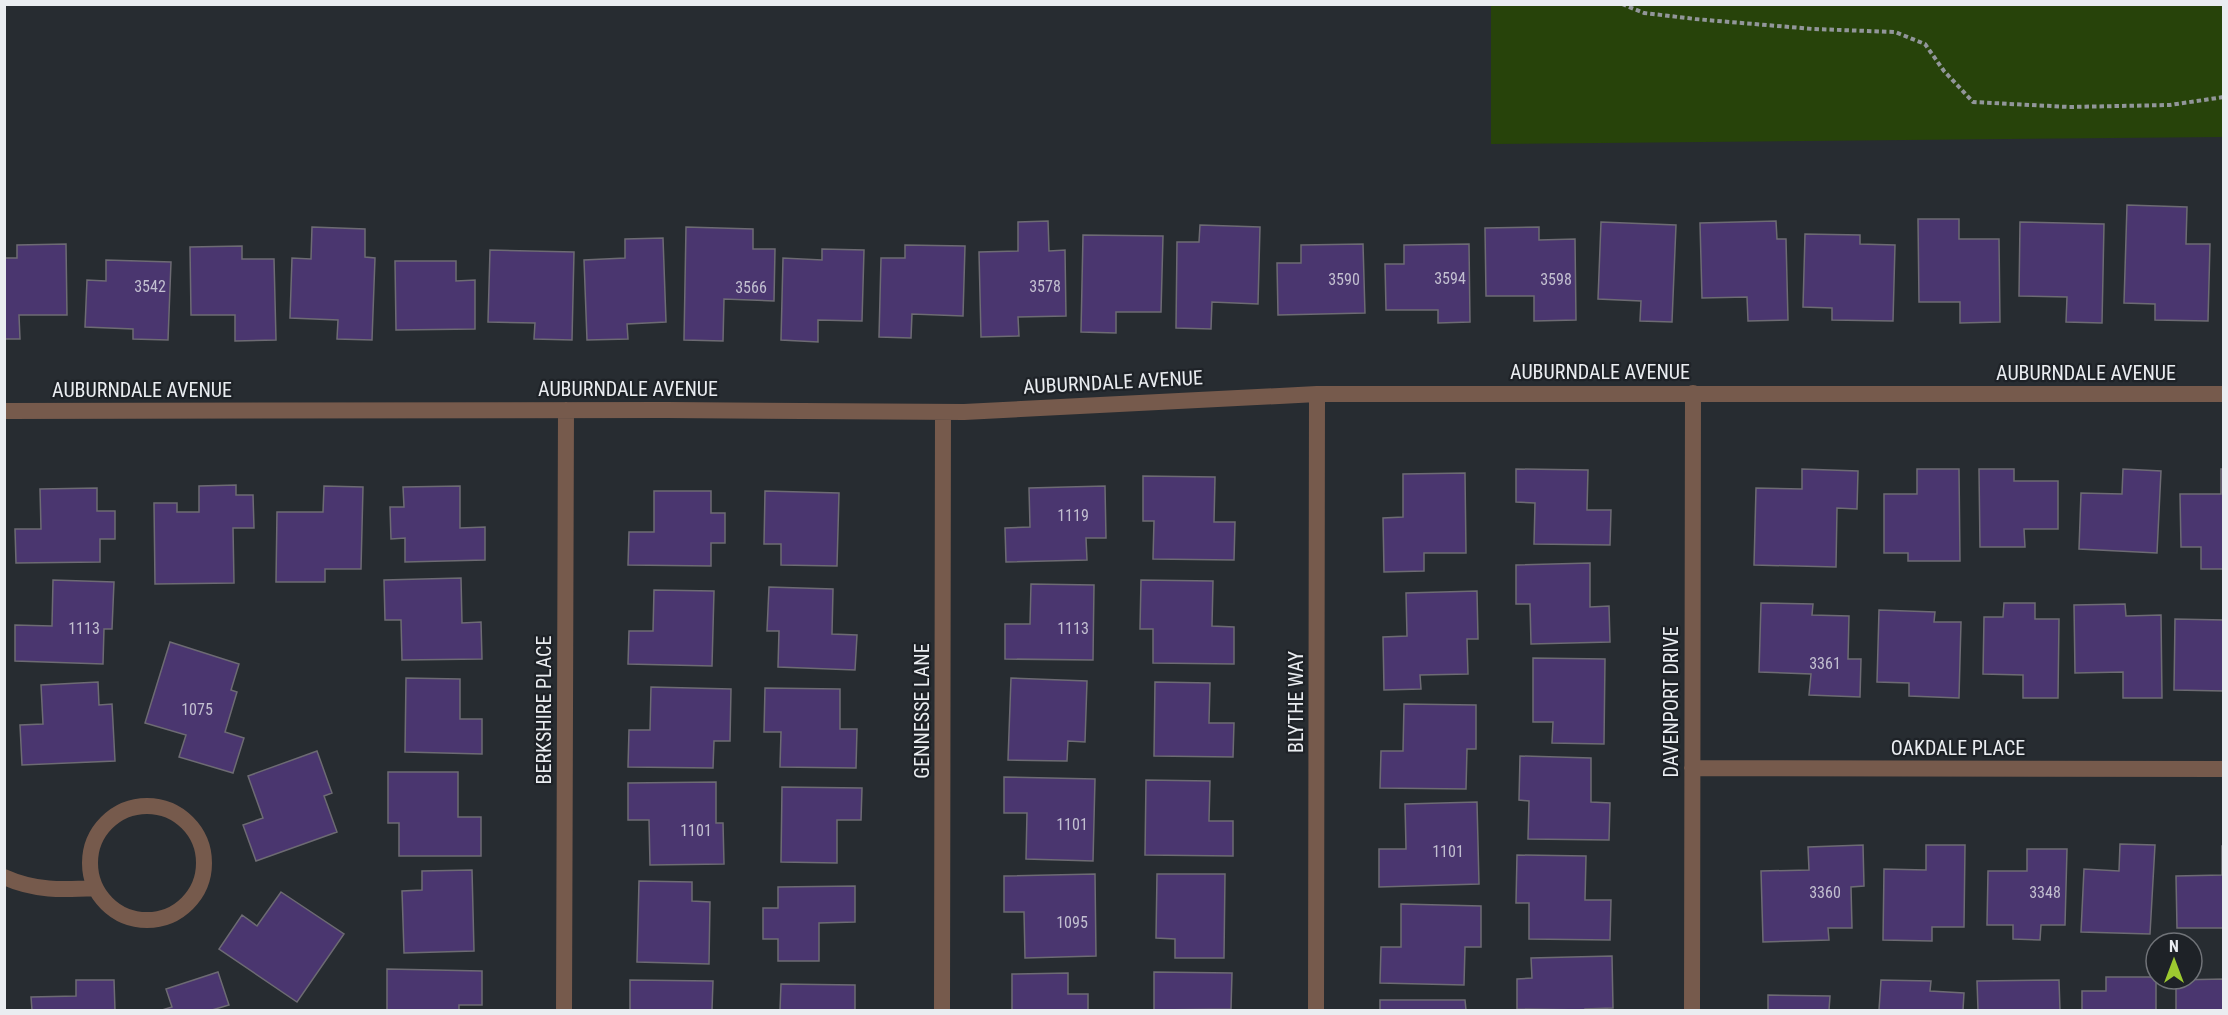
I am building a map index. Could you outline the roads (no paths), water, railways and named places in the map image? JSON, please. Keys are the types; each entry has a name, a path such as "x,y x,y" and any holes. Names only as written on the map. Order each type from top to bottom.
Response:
{"street":[{"name":"DAVENPORT DRIVE","path":"1692,1011 1693,393"},
{"name":"AUBURNDALE AVENUE","path":"4,411 944,412 1317,394 2223,394"},
{"name":"BLYTHE WAY","path":"1316,1011 1317,394"},
{"name":"BERKSHIRE PLACE","path":"564,1011 566,410"},
{"name":"GENNESSE LANE","path":"942,1011 944,412"},
{"name":"OAKDALE PLACE","path":"1692,768 2223,769"},
{"path":"151,807 171,811 187,823 199,839 204,856 203,874 198,890 187,905 172,915 155,920 136,920 120,914 106,903 95,888 90,869 92,849 99,831 114,817 131,808 151,807"},
{"path":"4,877 24,886 61,890 95,888"}]}
